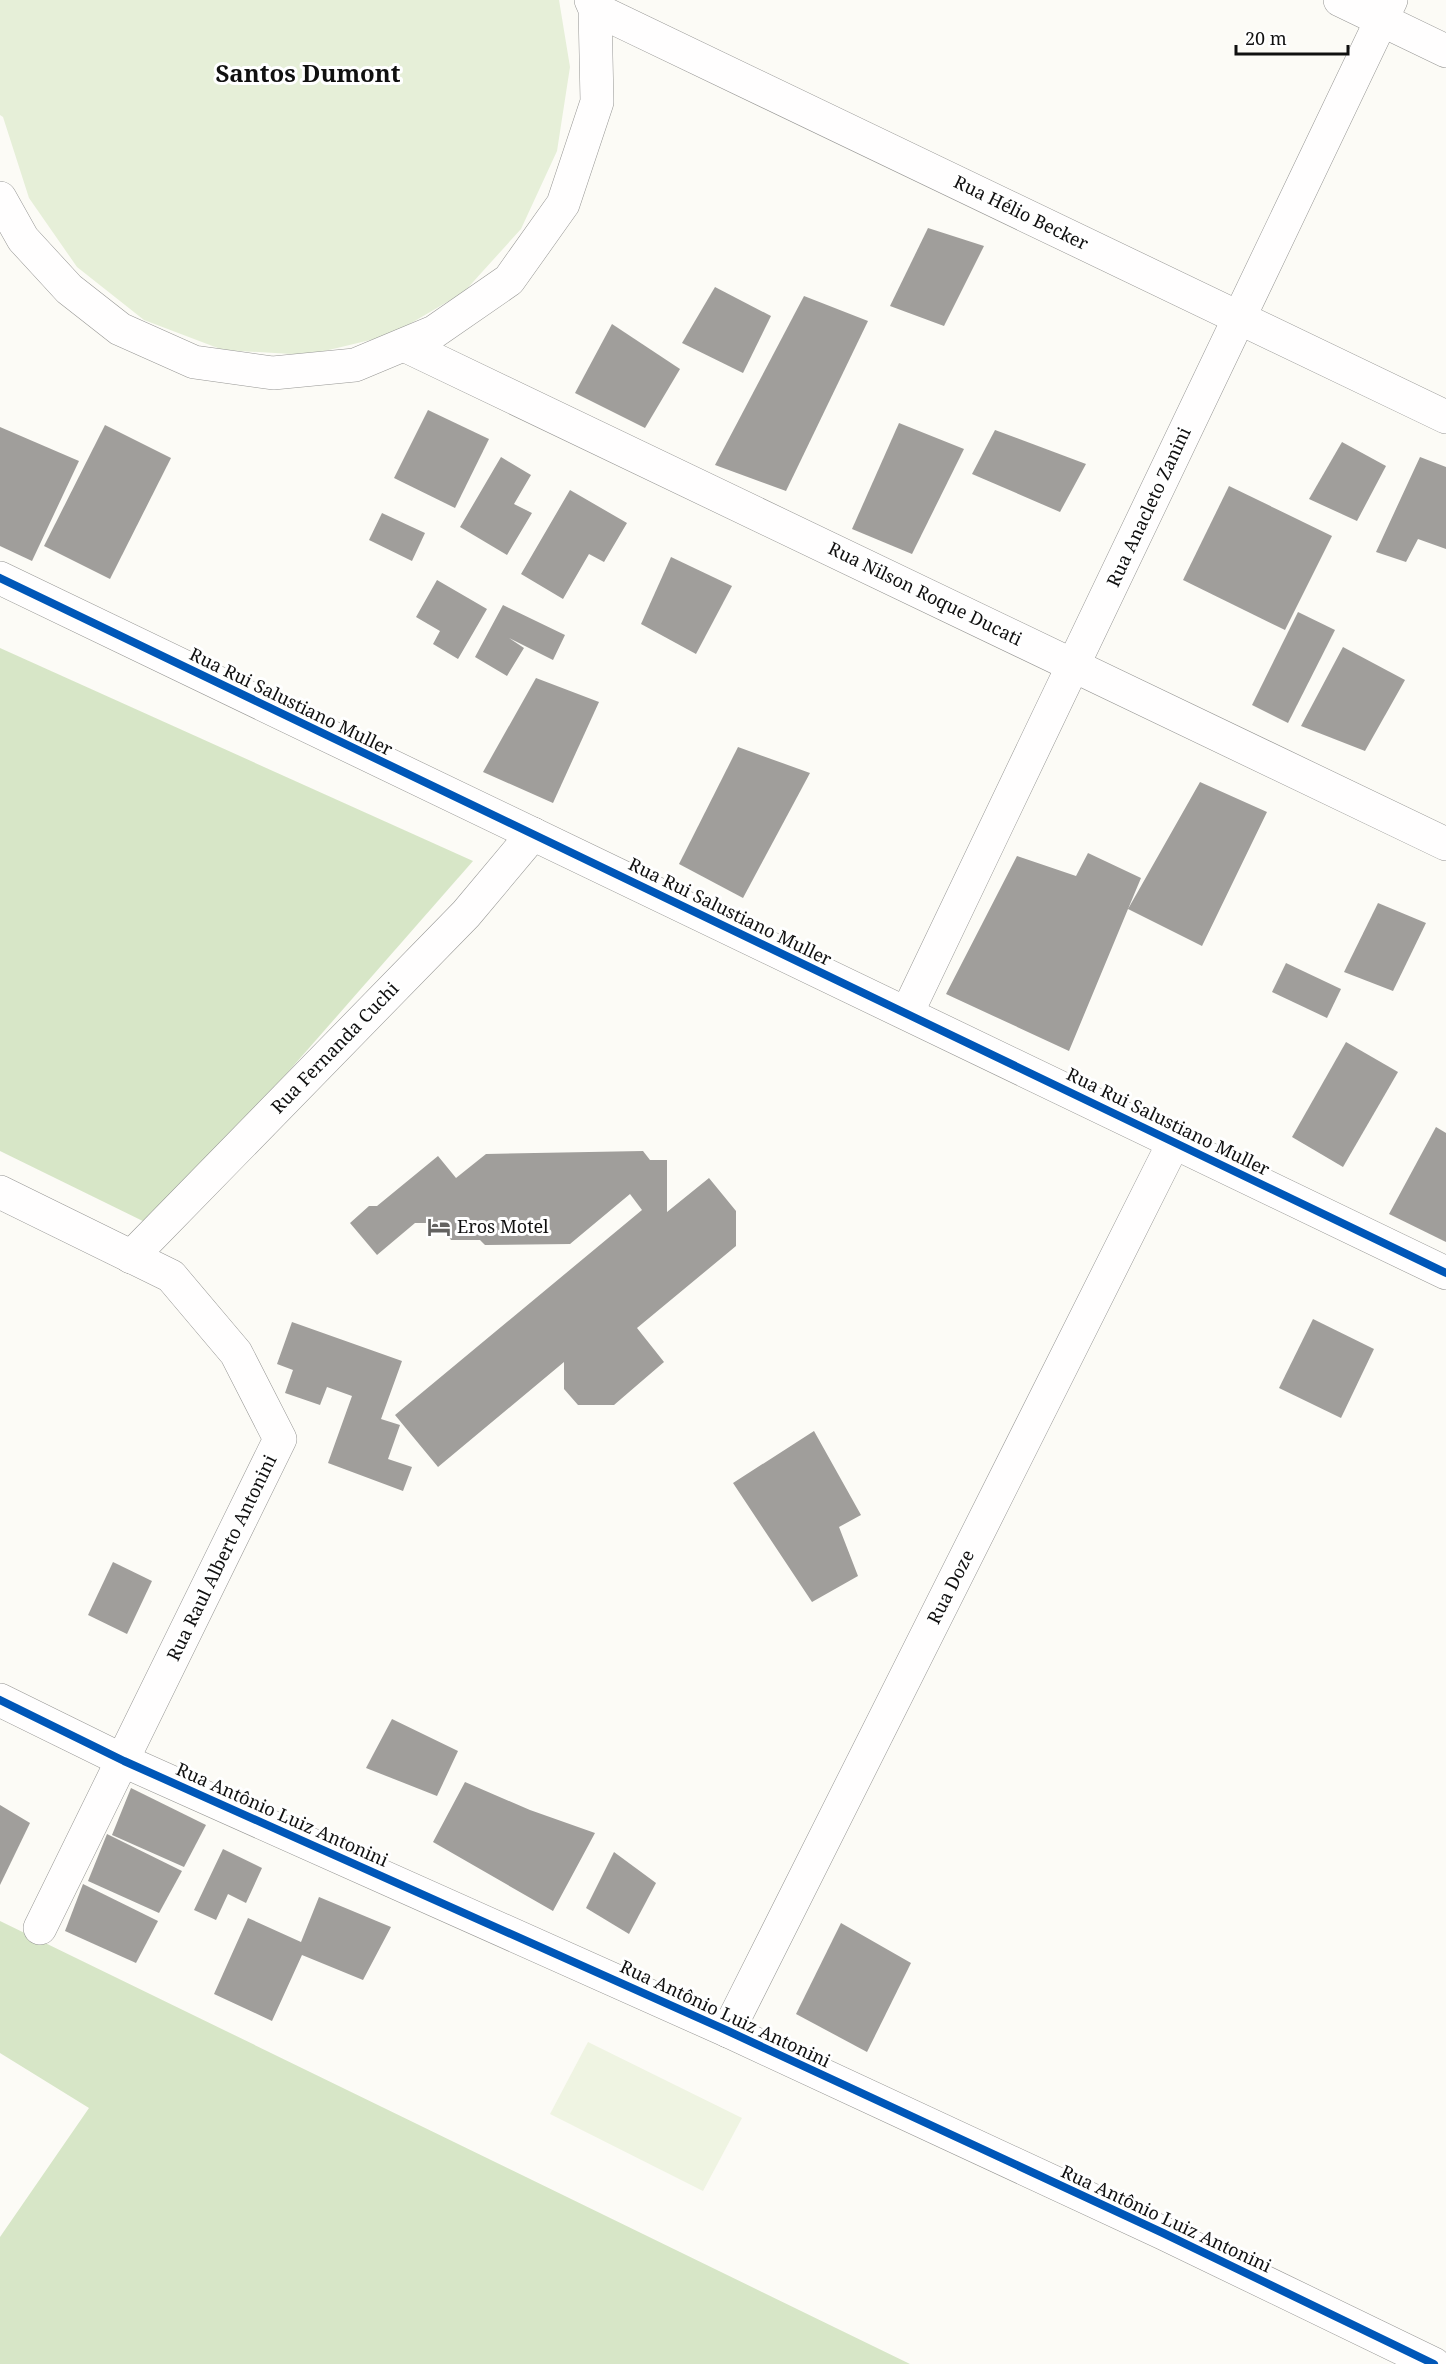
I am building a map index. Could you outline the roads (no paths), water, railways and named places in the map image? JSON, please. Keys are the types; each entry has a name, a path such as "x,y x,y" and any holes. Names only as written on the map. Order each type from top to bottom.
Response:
{"street":[{"path":"1340,0 1386,10 1446,51"},
{"name":"Rua Hélio Becker","path":"1,204 23,239 69,289 120,329 194,362 273,373 355,365 434,332 509,280 563,204 597,102 593,5 1446,417"},
{"name":"Rua Anacleto Zanini","path":"907,1013 1386,10"},
{"name":"Rua Nilson Roque Ducati","path":"404,345 1446,844"},
{"name":"Rua Rui Salustiano Muller","path":"0,578 1446,1273"},
{"name":"Rua Fernanda Cuchi","path":"131,1257 466,914 533,834"},
{"name":"Rua Doze","path":"728,2031 1174,1142"},
{"name":"Rua Raul Alberto Antonini","path":"0,1192 171,1276 236,1353 280,1439 124,1761 40,1928"},
{"name":"Rua Antônio Luiz Antonini","path":"0,1700 124,1761 728,2031 1163,2233 1434,2364"}],"place":[{"name":"Eros Motel","path":"439,1227"}],"district":[{"name":"Santos Dumont","path":"308,74"}]}
